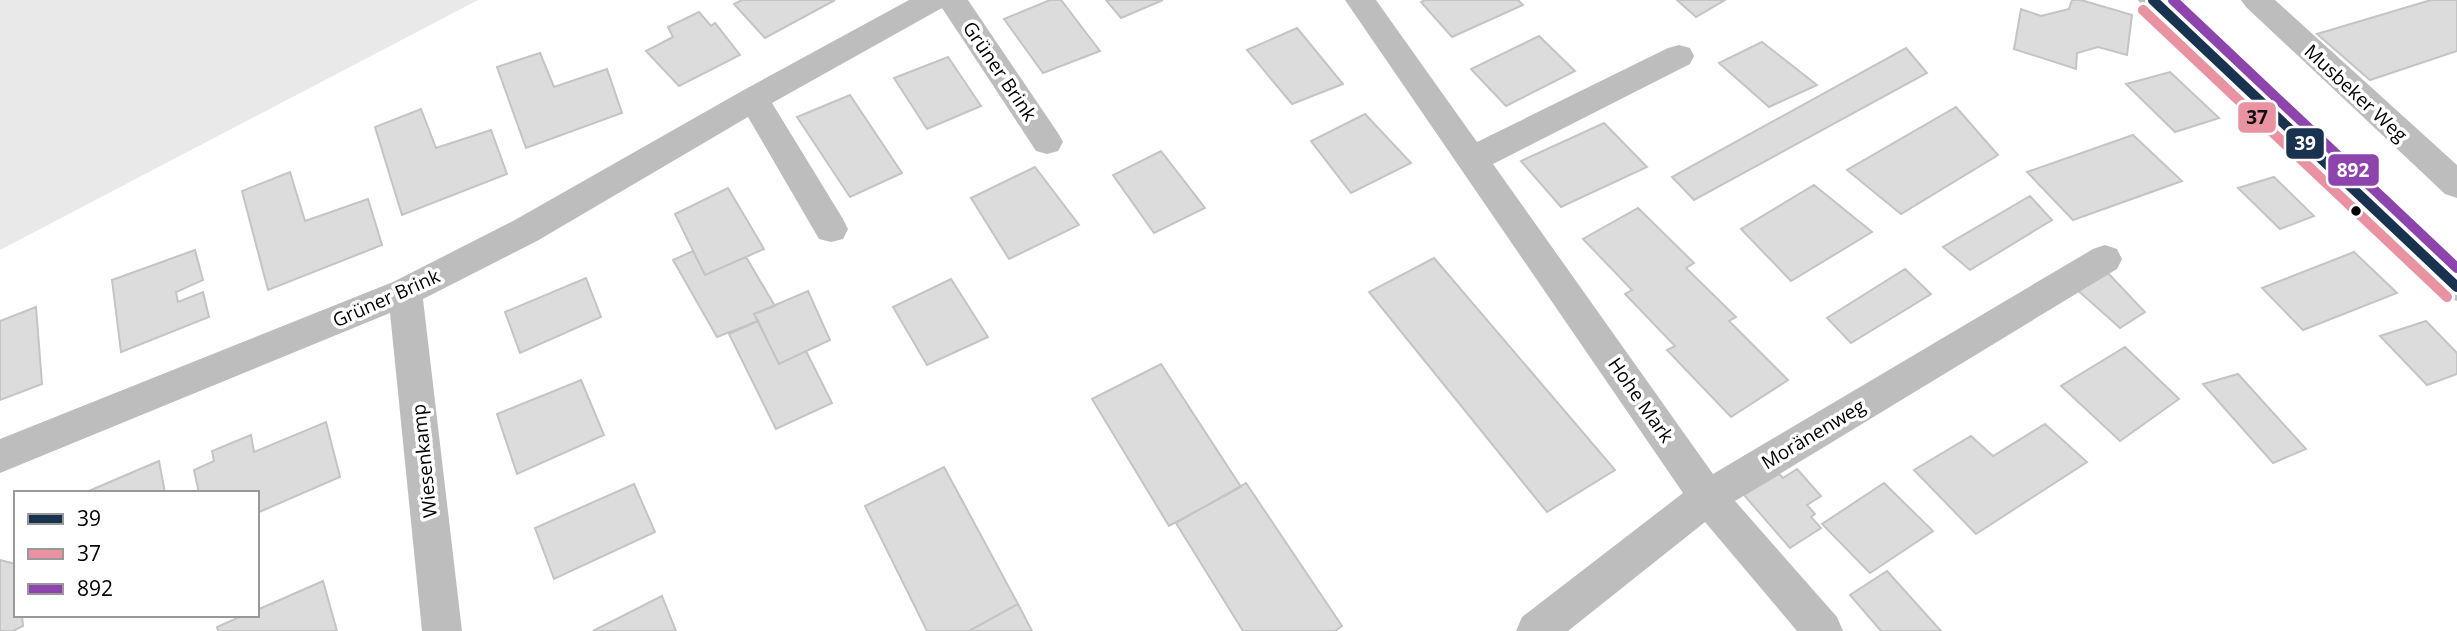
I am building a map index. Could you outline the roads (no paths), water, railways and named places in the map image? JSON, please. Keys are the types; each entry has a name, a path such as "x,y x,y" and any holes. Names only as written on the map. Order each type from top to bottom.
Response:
{"street":[{"name":"Grüner Brink","path":"0,456 405,292 525,231 753,99 933,0"},
{"name":"Grüner Brink","path":"952,0 1047,142"},
{"name":"Hohe Mark","path":"1362,0 1708,497 1823,631"},
{"path":"2153,0 2457,287"},
{"name":"Musbeker Weg","path":"2256,0 2457,186"},
{"path":"1473,159 1679,56"},
{"path":"753,99 831,229"},
{"name":"Moränenweg","path":"1536,631 1708,497 2105,259"},
{"name":"Wiesenkamp","path":"405,292 442,631"}]}
